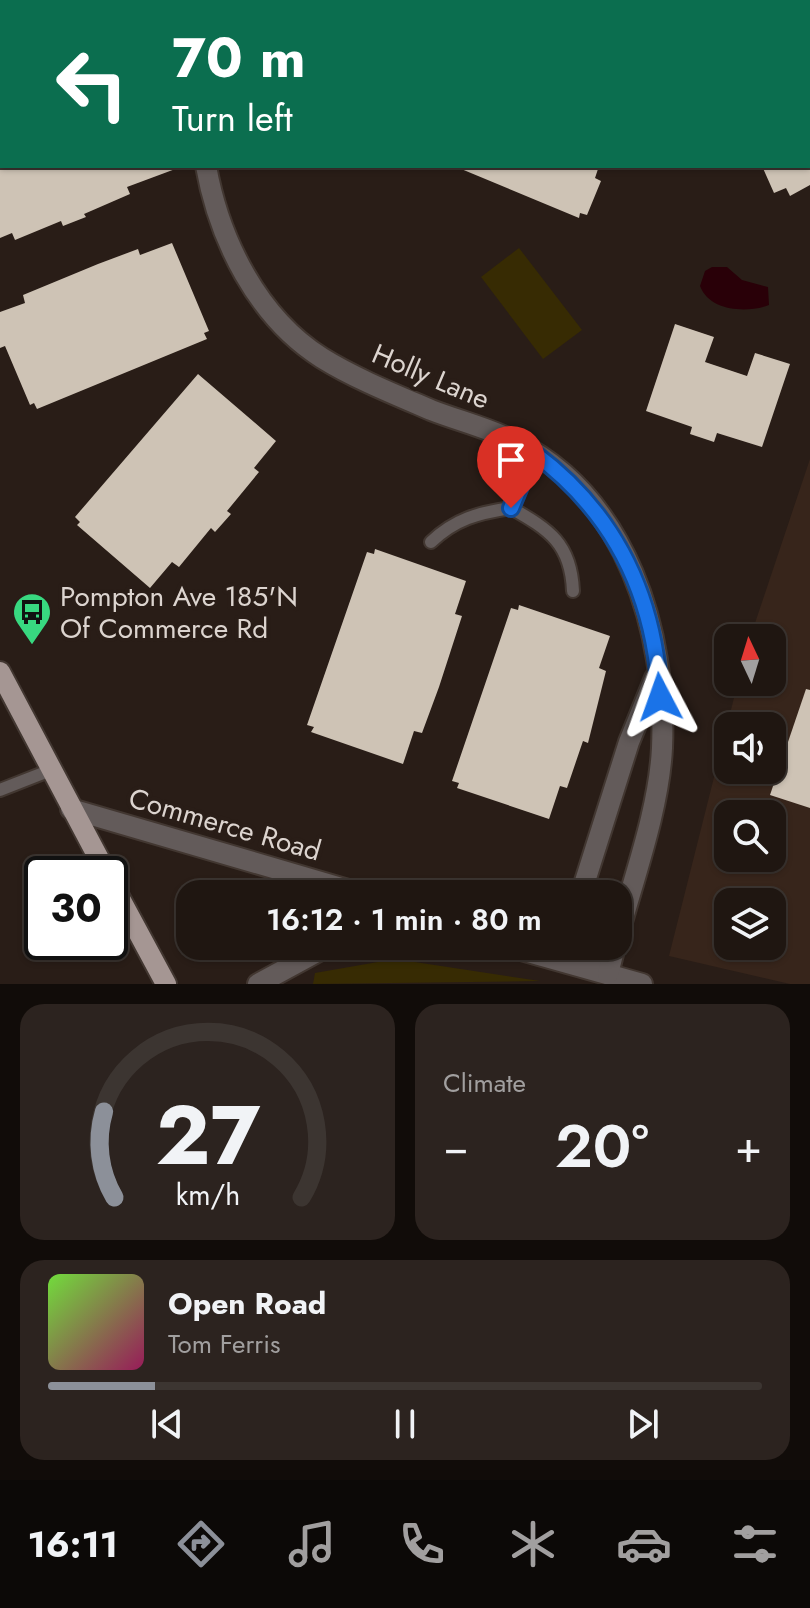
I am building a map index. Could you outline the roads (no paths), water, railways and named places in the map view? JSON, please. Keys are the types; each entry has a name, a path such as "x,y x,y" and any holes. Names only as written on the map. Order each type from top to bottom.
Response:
{"main road":[{"path":"0,672 97,856"},
{"path":"128,913 166,984"}],"street":[{"name":"Holly Lane","path":"206,168 219,219 232,252 270,310 295,336 321,358 429,409 516,442 534,453 583,495 627,558 647,608 658,671 662,749 646,833 632,884"},
{"path":"585,880 629,742 658,671"},
{"name":"Commerce Road","path":"71,809 314,880"},
{"path":"258,984 302,960"},
{"path":"577,960 608,974 642,984"},
{"path":"608,974 612,960"}],"lane":[{"path":"511,508 534,453"},
{"path":"431,542 448,526 475,513 511,508 537,523 563,546 572,569 573,591"},
{"path":"0,790 51,770"}],"place":[{"name":"Pompton Ave 185'N Of Commerce Rd","path":"32,646"}]}
